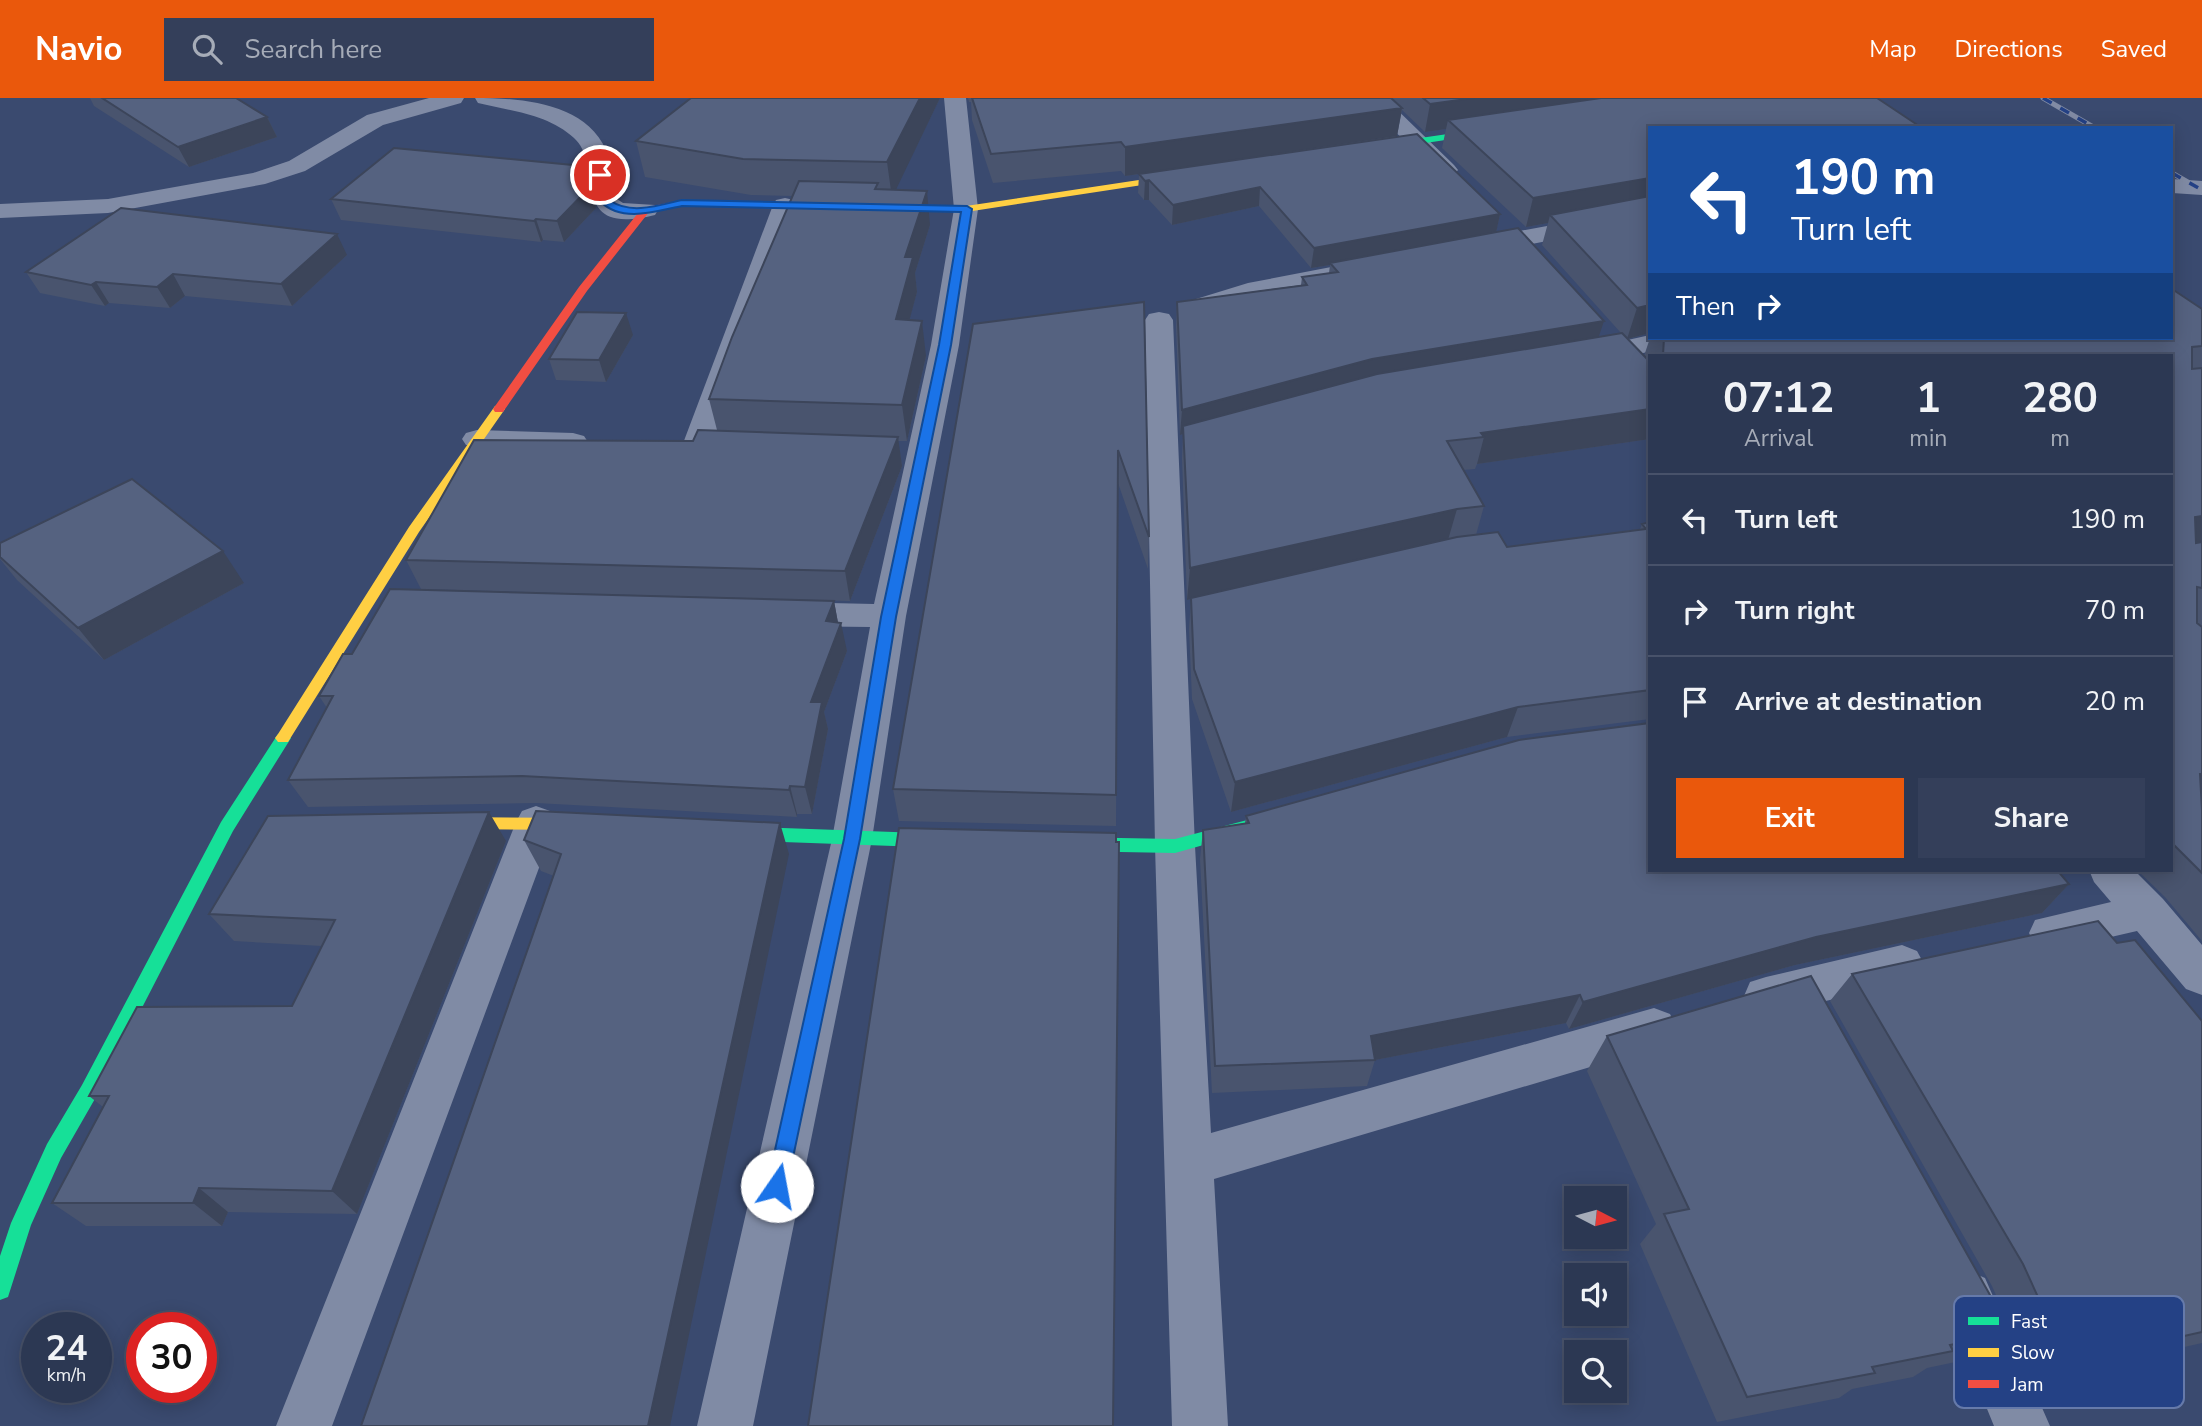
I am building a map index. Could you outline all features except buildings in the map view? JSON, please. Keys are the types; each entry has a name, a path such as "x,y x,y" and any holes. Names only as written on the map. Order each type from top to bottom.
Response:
{"street":[{"path":"375,120 387,98"},
{"path":"0,211 108,206 257,179 307,160 375,120 453,98"},
{"path":"486,98 539,111 579,131 591,144 606,202 617,210 646,211 682,203 967,209 1212,172"},
{"path":"1373,98 1463,186"},
{"path":"725,1426 852,839 889,617 910,453 958,343 967,209 965,107"},
{"path":"1362,150 1510,128"},
{"path":"2173,186 2202,188"},
{"path":"697,446 785,205"},
{"path":"0,1289 21,1223 54,1151 234,827 414,530 583,289 646,211"},
{"path":"1451,252 1509,230 1648,214"},
{"path":"1509,230 1537,260"},
{"path":"1200,1426 1175,846 1182,616 1176,448 1145,321 1248,291 1370,268"},
{"path":"1553,363 1665,340"},
{"path":"477,439 601,443"},
{"path":"370,602 411,603"},
{"path":"752,613 889,617"},
{"path":"1054,844 1175,846 1269,820"},
{"path":"428,824 536,822 604,826"},
{"path":"304,1426 536,822"},
{"path":"714,832 960,842"},
{"path":"2111,872 2148,911 2202,976"},
{"path":"2012,941 2148,911"},
{"path":"1189,1163 1710,1012 1806,1005 1945,955"},
{"path":"1945,1256 1967,1296"},
{"path":"2015,1408 2022,1426"}],"railway":[{"path":"2043,98 2092,126"},
{"path":"2173,174 2202,190"}],"traffic: fast":[{"path":"1372,148 1496,130"},
{"path":"0,1289 21,1223 54,1151 89,1091 227,827 283,738"},
{"path":"1065,844 1175,846 1251,825"},
{"path":"729,833 949,841"}],"traffic: slow":[{"path":"805,206 966,209 1192,175"},
{"path":"283,738 414,530 499,409"},
{"path":"443,823 582,824"}],"traffic: jam":[{"path":"499,409 583,289 646,210 683,203 805,206"}],"route":[{"path":"600,175 606,202 617,210 646,211 666,204 682,203 967,209 945,345 889,617 852,839 777,1186"}]}
